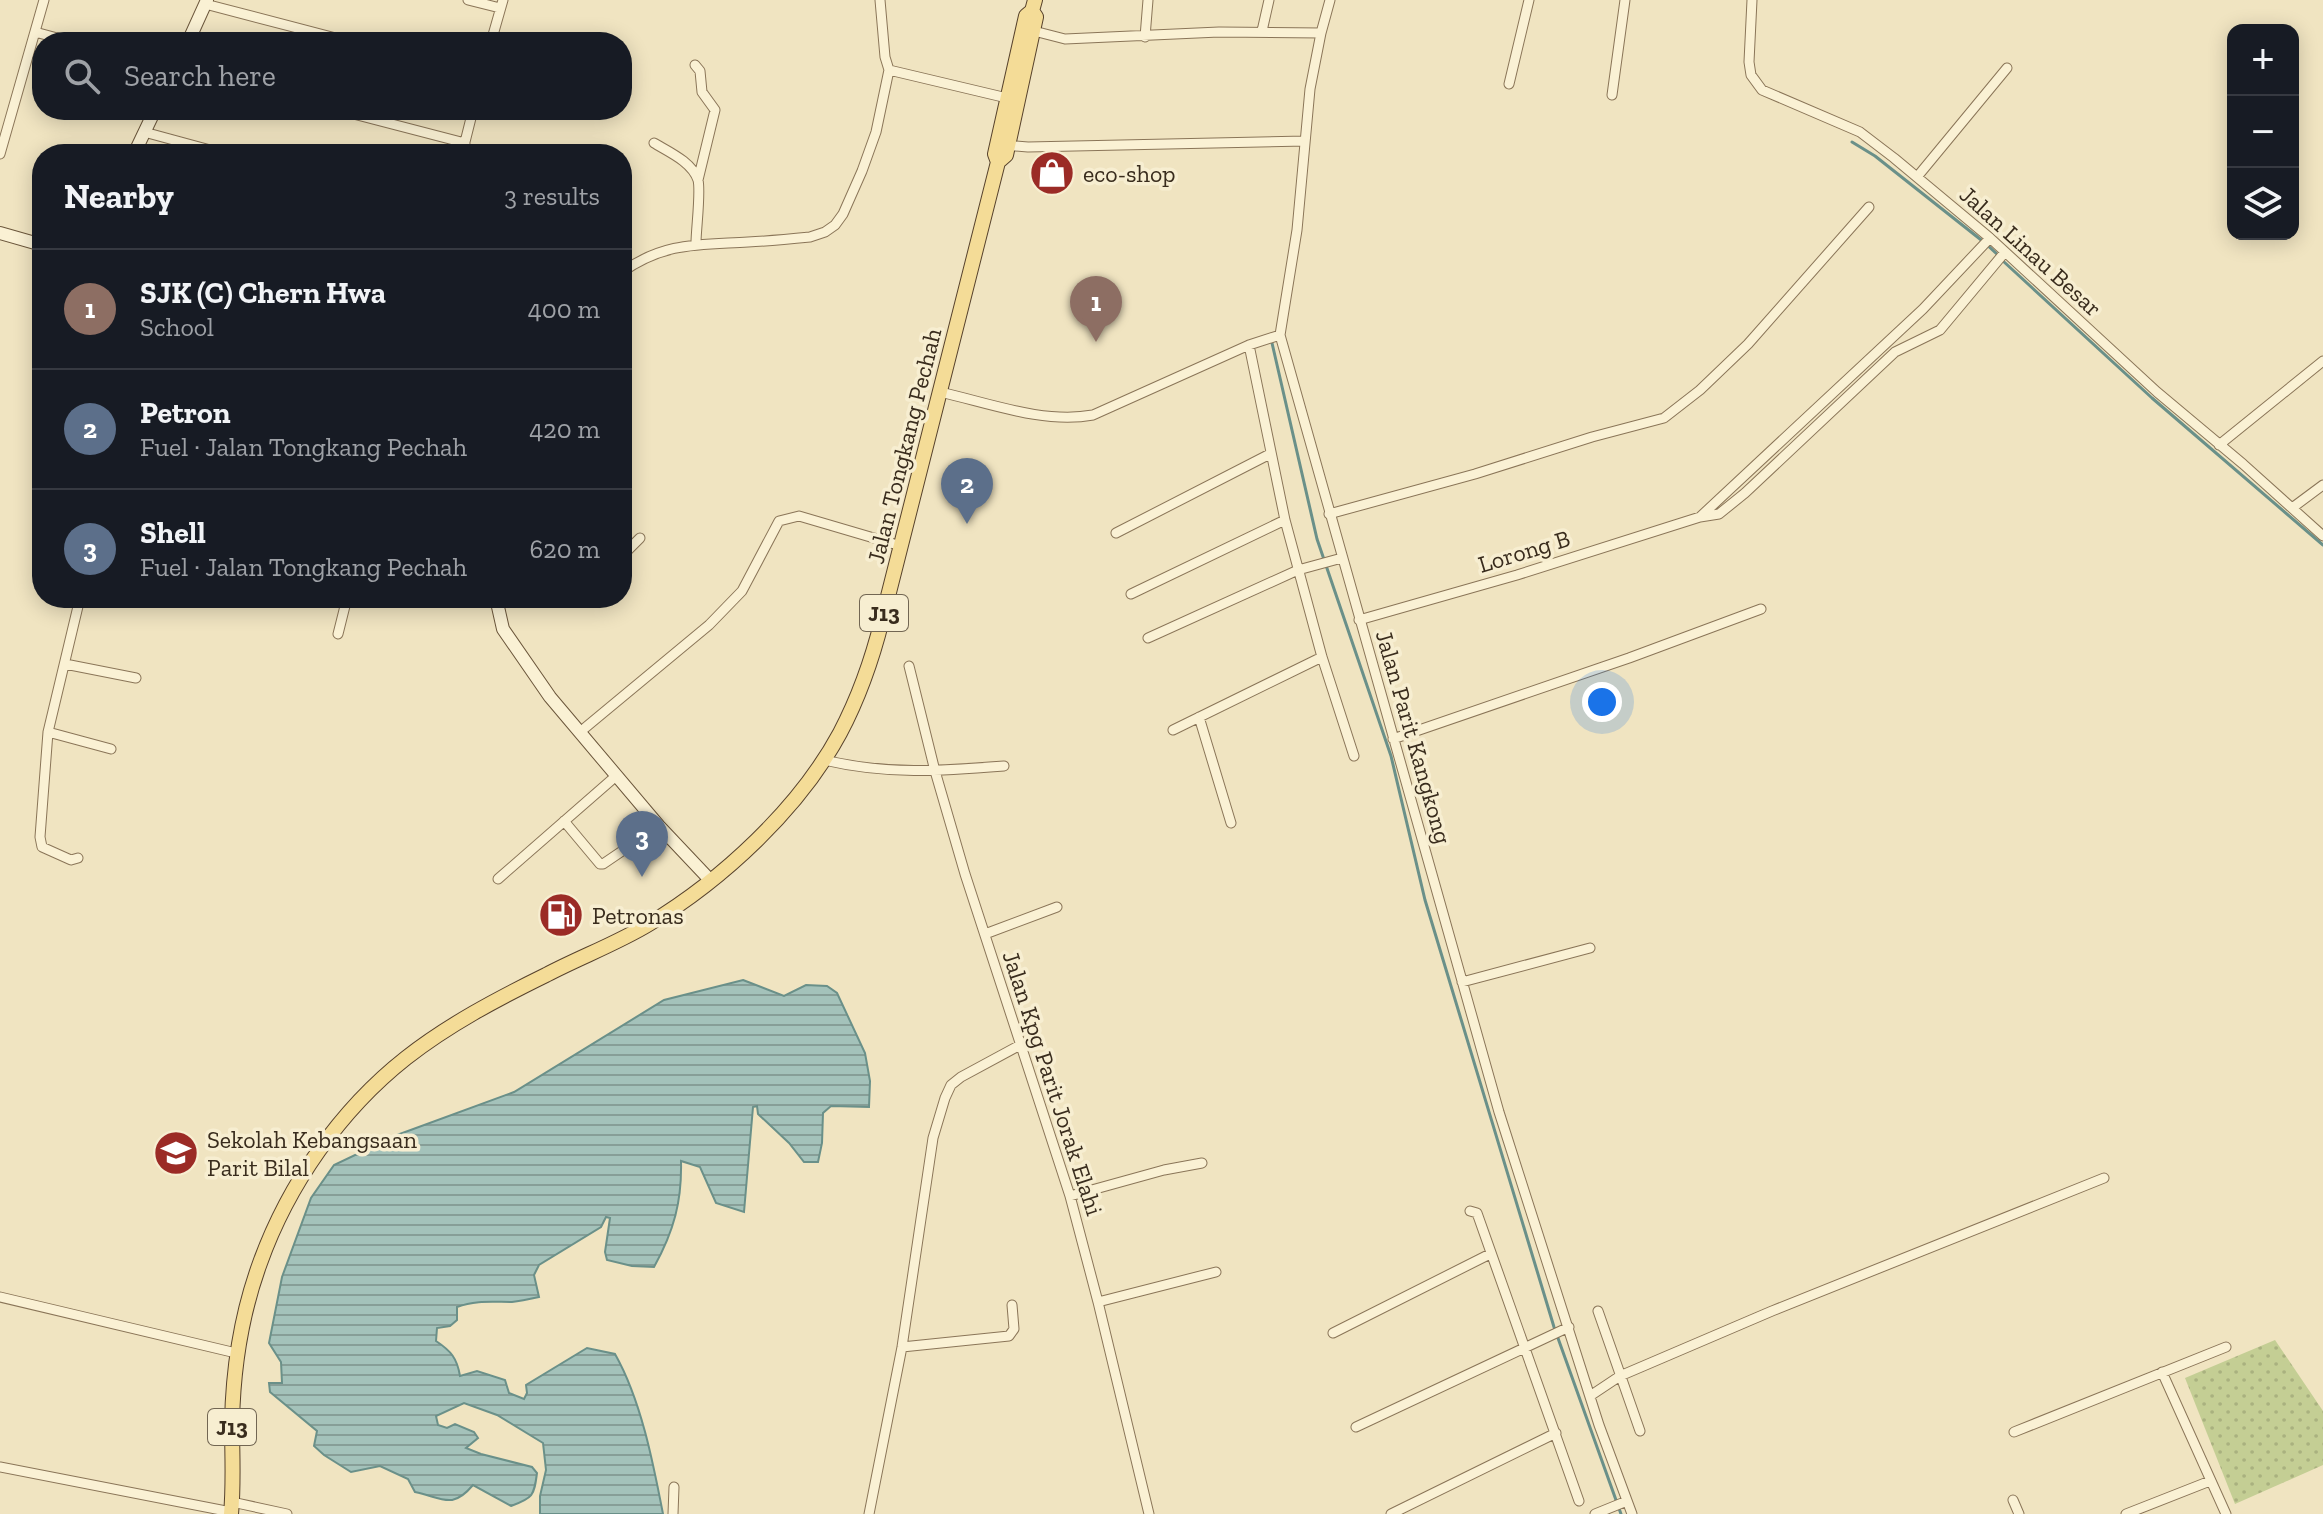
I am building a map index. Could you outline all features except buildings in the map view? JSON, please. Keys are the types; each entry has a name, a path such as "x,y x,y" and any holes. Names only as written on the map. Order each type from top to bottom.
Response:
{"main road":[{"name":"Jalan Tongkang Pechah","path":"1002,145 1007,98 1028,30 1036,17 1034,5"},
{"name":"Jalan Tongkang Pechah","path":"231,1509 236,1353 254,1282 292,1193 355,1106 405,1059 459,1021 648,925 711,881 793,800 824,760 840,733 873,654 998,162 995,154 1002,145 1028,30"}],"street":[{"path":"35,32 44,0"},
{"path":"468,0 502,4 494,32"},
{"path":"632,266 666,250 696,243 810,237 835,225 843,214 869,152 889,70 880,0"},
{"path":"1145,37 1148,0"},
{"path":"1262,31 1269,0"},
{"path":"940,392 1040,415 1076,418 1093,415 1249,345 1280,335 1297,230 1310,89 1330,0"},
{"path":"1509,84 1529,0"},
{"path":"1612,95 1625,0"},
{"name":"Jalan Linau Besar","path":"1752,0 1749,62 1751,75 1762,90 1860,132 1917,177 1987,240 1999,258 2323,536"},
{"path":"192,32 206,2 315,32"},
{"path":"1028,30 1065,39 1262,31 1321,33"},
{"path":"0,154 32,42"},
{"path":"695,65 700,71 702,92 715,110 698,180 696,243"},
{"path":"1917,177 2007,68"},
{"path":"889,70 1007,98"},
{"path":"139,144 150,120"},
{"path":"376,120 465,143 471,120"},
{"path":"144,132 188,144"},
{"path":"1002,145 1305,141"},
{"path":"654,143 688,166 698,180"},
{"path":"1329,514 1664,418 1700,390 1748,344 1869,207"},
{"path":"0,233 32,242"},
{"path":"1700,517 1923,309 1987,240"},
{"name":"Lorong B","path":"1359,620 1560,562 1700,517 1719,514 1895,352 1940,330 1999,258"},
{"name":"Jalan Parit Kangkong","path":"1280,335 1329,514 1337,560 1359,620 1565,1329 1590,1396 1619,1504 1632,1514"},
{"path":"1249,345 1285,520 1322,657 1354,756"},
{"path":"2219,445 2323,361"},
{"path":"1116,533 1270,454"},
{"path":"1737,484 1745,493"},
{"path":"2292,508 2323,485"},
{"path":"580,732 709,625 742,591 779,521 799,516 901,546"},
{"path":"1131,594 1285,520"},
{"path":"632,546 640,538"},
{"path":"1148,638 1298,570 1337,560"},
{"path":"78,608 48,732 40,837 42,847 71,860 78,858"},
{"path":"338,634 344,608"},
{"path":"498,608 503,629 510,641 550,697 659,826 711,881"},
{"path":"1393,739 1761,609"},
{"path":"1173,730 1322,657"},
{"path":"65,664 136,678"},
{"name":"Jalan Kpg Parit Jorak Elahi","path":"909,666 935,771 985,934 1075,1194 1104,1300 1149,1514"},
{"path":"1199,717 1231,823"},
{"path":"48,732 111,749"},
{"path":"824,760 858,768 898,771 1004,766"},
{"path":"498,879 616,776"},
{"path":"564,821 600,864 659,826"},
{"path":"985,934 1057,907"},
{"path":"1462,982 1590,948"},
{"path":"869,1514 902,1347 933,1138 945,1098 951,1085 961,1077 1022,1044"},
{"path":"1075,1194 1202,1163"},
{"path":"1590,1396 1620,1376 1772,1311 2104,1178"},
{"path":"1470,1211 1477,1213 1579,1501"},
{"path":"1333,1333 1490,1254"},
{"path":"1104,1300 1216,1272"},
{"path":"0,1297 236,1353"},
{"path":"902,1347 1009,1336 1014,1329 1012,1305"},
{"path":"1598,1311 1640,1431"},
{"path":"1356,1427 1565,1329"},
{"path":"2014,1432 2226,1347"},
{"path":"2162,1372 2226,1514"},
{"path":"1391,1514 1556,1433"},
{"path":"0,1467 231,1509 287,1514"},
{"path":"2126,1514 2210,1481"},
{"path":"673,1514 674,1487"},
{"path":"2013,1500 2019,1514"},
{"path":"1595,1514 1619,1504"}],"green space":[{"path":"2275,1340 2323,1411 2323,1465 2235,1504 2185,1378"}],"water":[{"path":"743,980 784,996 806,985 827,986 837,993 865,1053 870,1081 869,1107 831,1106 823,1113 818,1162 804,1162 758,1114 757,1106 753,1107 744,1212 716,1203 700,1167 681,1161 675,1216 654,1267 607,1260 605,1252 610,1218 606,1217 601,1227 539,1265 534,1275 539,1297 457,1307 457,1320 450,1326 437,1328 436,1341 452,1356 460,1376 477,1371 505,1380 509,1393 524,1399 526,1385 587,1348 615,1354 639,1411 663,1514 540,1514 540,1496 546,1470 543,1443 497,1415 464,1403 436,1416 438,1425 447,1428 455,1424 474,1432 478,1438 466,1448 532,1467 537,1473 533,1491 524,1501 511,1506 473,1485 453,1500 440,1499 415,1492 408,1479 380,1466 351,1472 314,1446 317,1431 270,1392 269,1383 282,1383 281,1362 269,1343 282,1277 311,1198 334,1165 397,1135 514,1092 664,1000"}],"waterway":[{"path":"1852,142 1875,156 1998,255"},
{"path":"2003,261 2152,398 2323,545"},
{"path":"1272,343 1317,539 1391,756 1425,900 1554,1327 1621,1514"}],"place":[{"name":"eco-shop","path":"1052,173"},
{"name":"SJK (C) Chern Hwa","path":"1096,342"},
{"name":"Petron","path":"967,524"},
{"name":"Shell","path":"642,877"},
{"name":"Petronas","path":"561,915"},
{"name":"Sekolah Kebangsaan Parit Bilal","path":"176,1153"}]}
